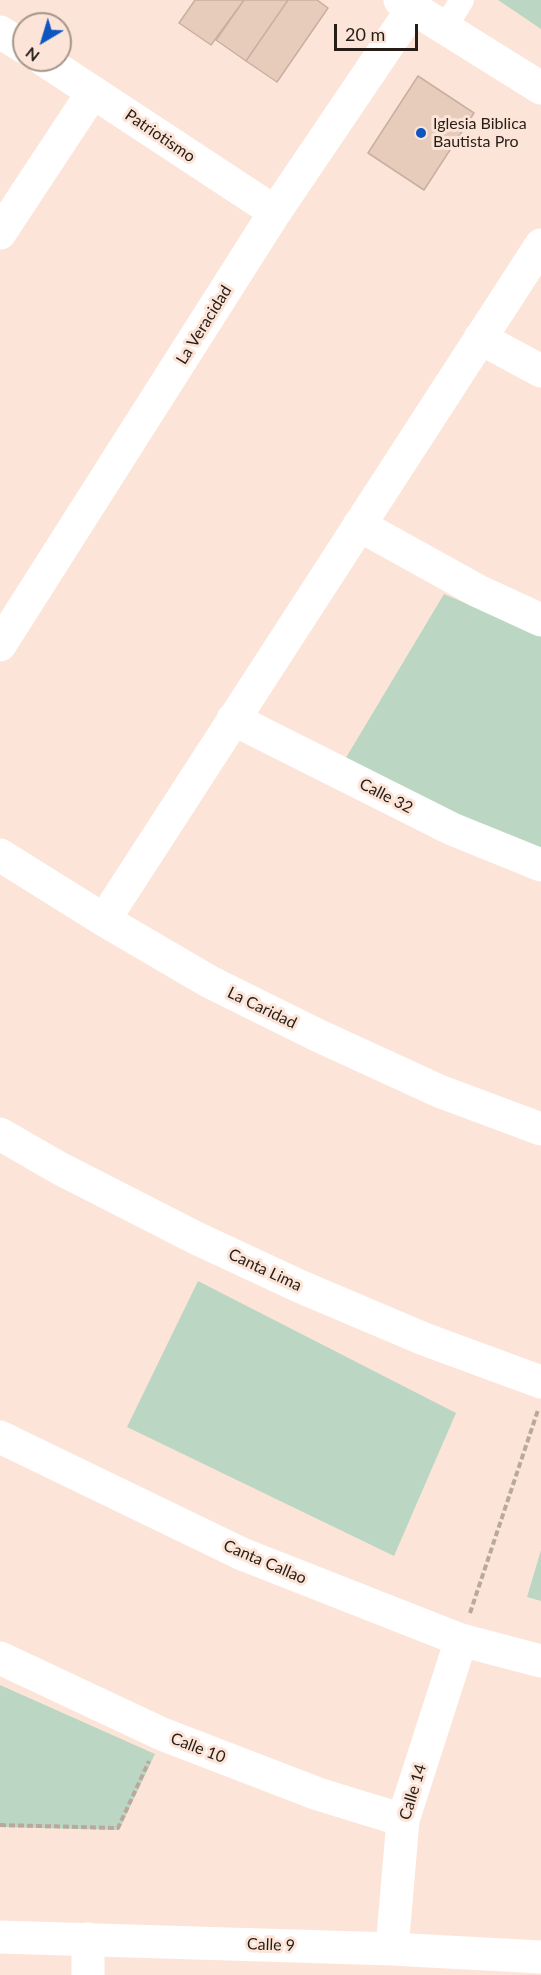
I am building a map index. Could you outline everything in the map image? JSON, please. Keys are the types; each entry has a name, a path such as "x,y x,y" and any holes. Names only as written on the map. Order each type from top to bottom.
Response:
{"street":[{"path":"444,29 462,0"},
{"path":"406,4 541,88"},
{"name":"La Veracidad","path":"0,645 406,4"},
{"name":"Patriotismo","path":"62,72 275,212"},
{"path":"0,233 93,92"},
{"path":"104,920 541,244"},
{"path":"480,338 541,371"},
{"path":"359,525 478,591 541,620"},
{"name":"Calle 32","path":"233,719 452,829 541,865"},
{"name":"La Caridad","path":"0,855 104,920 210,982 317,1035 439,1091 541,1129"},
{"name":"Canta Lima","path":"0,1134 59,1168 175,1227 299,1286 424,1339 541,1382"},
{"name":"Canta Callao","path":"0,1437 242,1554 461,1640 541,1661"},
{"name":"Calle 14","path":"392,1949 403,1820 461,1640"},
{"name":"Calle 10","path":"0,1658 162,1734 318,1794 403,1820"},
{"name":"Calle 9","path":"0,1937 392,1949 541,1957"},
{"path":"88,1939 88,1975"}],"path":[{"path":"461,1640 541,1401"},
{"path":"0,1825 118,1828 162,1734"}],"green space":[{"path":"498,0 541,0 541,29"},
{"path":"444,594 541,636 541,851 344,761"},
{"path":"198,1281 456,1413 394,1556 127,1427"},
{"path":"541,1550 541,1601 527,1597"},
{"path":"0,1685 155,1754 119,1830 0,1827"}],"building":[{"path":"195,0 244,0 211,45 179,23"},
{"path":"244,0 288,0 246,61 216,40"},
{"path":"288,0 317,0 328,8 277,82 246,61"},
{"name":"Iglesia Biblica Bautista Pro","path":"418,76 474,113 424,190 368,153"}],"place":[{"name":"Iglesia Biblica Bautista Pro","path":"421,133"}]}
